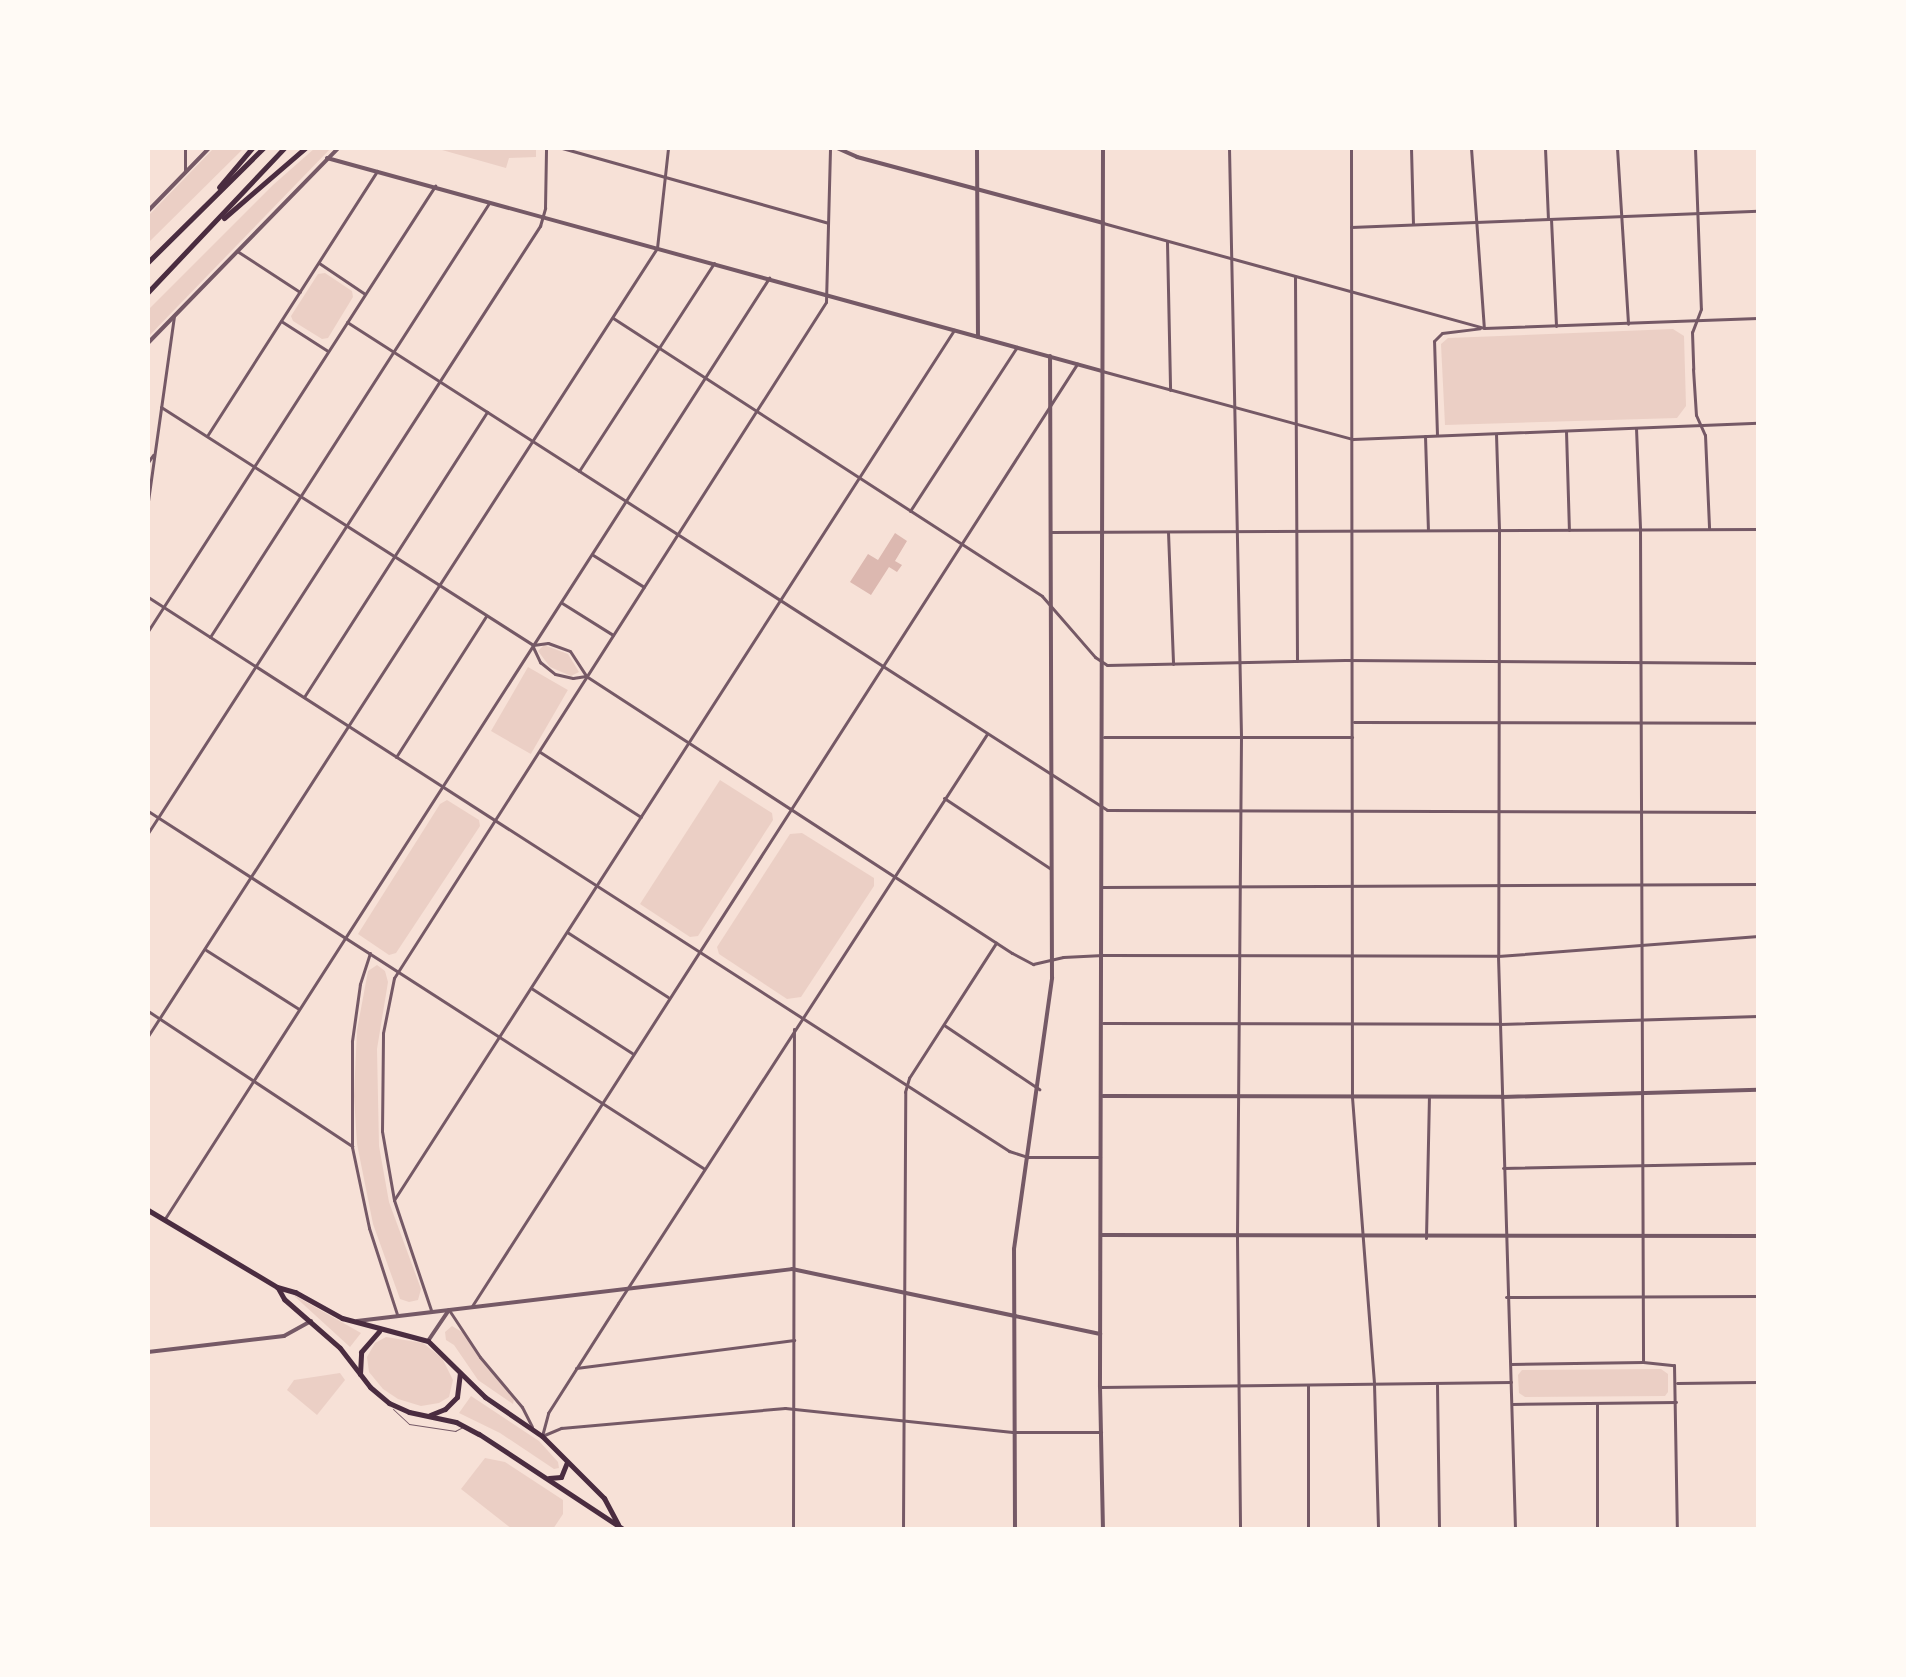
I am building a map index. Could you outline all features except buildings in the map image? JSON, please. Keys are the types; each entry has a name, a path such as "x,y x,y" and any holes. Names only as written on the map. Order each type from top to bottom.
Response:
{"main road":[{"path":"201,210 252,148"},
{"path":"148,262 263,148"},
{"path":"148,292 211,229 284,148"},
{"path":"211,229 305,148"},
{"path":"151,1212 277,1287 290,1290 351,1322 407,1333 428,1341 485,1397 532,1427 565,1458 604,1498 618,1524"},
{"path":"277,1287 284,1299 311,1321 389,1403 409,1412 465,1427 623,1529"},
{"path":"360,1374 365,1344 380,1330"},
{"path":"429,1415 445,1409 457,1397 460,1373"},
{"path":"545,1477 556,1479 566,1473 565,1458"}],"street":[{"path":"185,148 185,173"},
{"path":"148,211 209,148"},
{"path":"148,343 338,148"},
{"path":"148,833 348,527 544,216 546,148"},
{"path":"562,148 828,223"},
{"path":"148,1036 657,248 668,148"},
{"path":"431,1310 394,1200 383,1143 381,1101 385,1019 396,970 678,535 828,295 830,148"},
{"path":"837,148 857,157 1484,328"},
{"path":"977,148 978,337"},
{"path":"1103,148 1104,737 1100,1334 1103,1529"},
{"path":"1229,148 1241,662 1241,1097 1237,1238 1240,1529"},
{"path":"1351,148 1354,661 1352,1097 1374,1384 1378,1529"},
{"path":"1411,148 1413,224"},
{"path":"1471,148 1484,328"},
{"path":"1545,148 1556,326"},
{"path":"1617,148 1628,324"},
{"path":"1695,148 1701,309 1692,345 1696,415 1705,435 1709,529"},
{"path":"327,158 1353,439 1758,423"},
{"path":"207,436 377,171"},
{"path":"148,631 435,186"},
{"path":"210,637 490,201"},
{"path":"1351,227 1758,211"},
{"path":"1167,241 1170,390"},
{"path":"237,251 300,292"},
{"path":"319,263 365,294"},
{"path":"579,472 714,263"},
{"path":"1295,277 1297,661"},
{"path":"164,1220 769,278"},
{"path":"148,501 174,316"},
{"path":"613,318 1052,605 1103,663 1112,667 1297,661 1758,663"},
{"path":"1437,436 1433,348 1442,333 1484,328 1758,318"},
{"path":"281,321 328,351"},
{"path":"347,322 1102,808 1118,813 1758,812"},
{"path":"394,1200 954,330"},
{"path":"910,511 1017,347"},
{"path":"1015,1529 1014,1249 1051,995 1050,356"},
{"path":"470,1309 1077,364"},
{"path":"161,407 533,645 556,645 570,651 586,676 1033,964 1103,955 1498,956 1758,936"},
{"path":"304,697 487,412"},
{"path":"1636,428 1640,529 1643,1362"},
{"path":"1566,431 1569,530"},
{"path":"1496,434 1500,722 1498,956 1515,1529"},
{"path":"1425,436 1428,529"},
{"path":"148,462 155,452"},
{"path":"1051,532 1758,529"},
{"path":"1168,530 1173,664"},
{"path":"592,554 644,587"},
{"path":"148,597 1009,1151 1028,1157 1102,1156"},
{"path":"561,602 613,635"},
{"path":"396,757 486,616"},
{"path":"533,645 540,662 555,674 573,678 586,676"},
{"path":"1354,722 1758,723"},
{"path":"542,1436 548,1413 576,1368 987,734"},
{"path":"1104,737 1353,737"},
{"path":"539,751 641,817"},
{"path":"944,798 1051,869"},
{"path":"148,811 705,1169"},
{"path":"1102,887 1758,884"},
{"path":"567,932 669,998"},
{"path":"903,1529 906,1084 996,943"},
{"path":"206,950 299,1009"},
{"path":"370,953 360,984 352,1041 352,1147 369,1228 397,1314"},
{"path":"530,988 632,1053"},
{"path":"148,1011 352,1147"},
{"path":"1103,1023 1500,1024 1758,1016"},
{"path":"944,1025 1039,1089"},
{"path":"793,1529 794,1029"},
{"path":"1103,1096 1502,1097 1758,1090"},
{"path":"1426,1238 1429,1097"},
{"path":"1503,1168 1758,1163"},
{"path":"148,1219 151,1212"},
{"path":"1101,1235 1237,1238 1758,1236"},
{"path":"351,1322 397,1314 470,1309 792,1269 1100,1334"},
{"path":"1506,1297 1758,1296"},
{"path":"428,1341 449,1310"},
{"path":"449,1310 480,1357 522,1407 532,1427"},
{"path":"148,1352 284,1336 311,1321"},
{"path":"576,1368 794,1340"},
{"path":"1511,1364 1643,1362 1674,1365 1677,1383 1677,1529"},
{"path":"1100,1387 1511,1382"},
{"path":"1677,1383 1758,1382"},
{"path":"1437,1384 1439,1529"},
{"path":"1308,1385 1308,1529"},
{"path":"1512,1404 1677,1402"},
{"path":"1597,1403 1597,1529"},
{"path":"542,1436 561,1428 793,1408 1015,1432 1101,1432"}],"lane":[{"path":"389,1403 400,1420 409,1424 455,1431 465,1427"}],"shaded area":[{"path":"214,148 244,148 148,243 148,216"},
{"path":"315,148 331,148 148,337 148,310 273,185"},
{"path":"435,148 536,148 536,157 509,158 506,168"},
{"path":"325,273 352,291 353,297 328,338 322,339 293,321 291,316 318,274"},
{"path":"1673,329 1684,336 1686,406 1677,418 1445,425 1441,344 1448,338"},
{"path":"895,533 907,541 895,561 902,565 897,572 889,567 871,595 850,582 868,554 878,560"},
{"path":"544,645 568,654 579,672 571,676 550,667 538,651"},
{"path":"528,667 568,690 531,754 491,731"},
{"path":"720,780 772,813 773,820 698,936 690,937 640,904"},
{"path":"447,800 479,820 480,826 396,953 389,955 358,934 440,804"},
{"path":"802,833 874,878 874,886 801,997 787,999 719,954 717,947 790,834"},
{"path":"377,965 385,971 388,982 377,1049 379,1146 389,1202 421,1289 418,1300 409,1302 400,1299 373,1224 357,1144 354,1096 357,1030 368,971"},
{"path":"292,1294 361,1333 350,1347"},
{"path":"452,1326 462,1332 514,1399 513,1404 478,1380 454,1345 446,1340 445,1332"},
{"path":"386,1337 423,1343 442,1358 453,1380 449,1397 439,1403 421,1406 398,1399 383,1389 369,1372 367,1357 375,1343"},
{"path":"1661,1369 1668,1374 1668,1392 1665,1396 1525,1397 1519,1393 1518,1375 1522,1370"},
{"path":"340,1373 345,1380 317,1415 287,1390 294,1380"},
{"path":"471,1396 539,1441 558,1462 559,1468 554,1469 500,1433 459,1413"},
{"path":"485,1458 505,1462 563,1500 563,1514 553,1529 512,1529 461,1489"}]}
